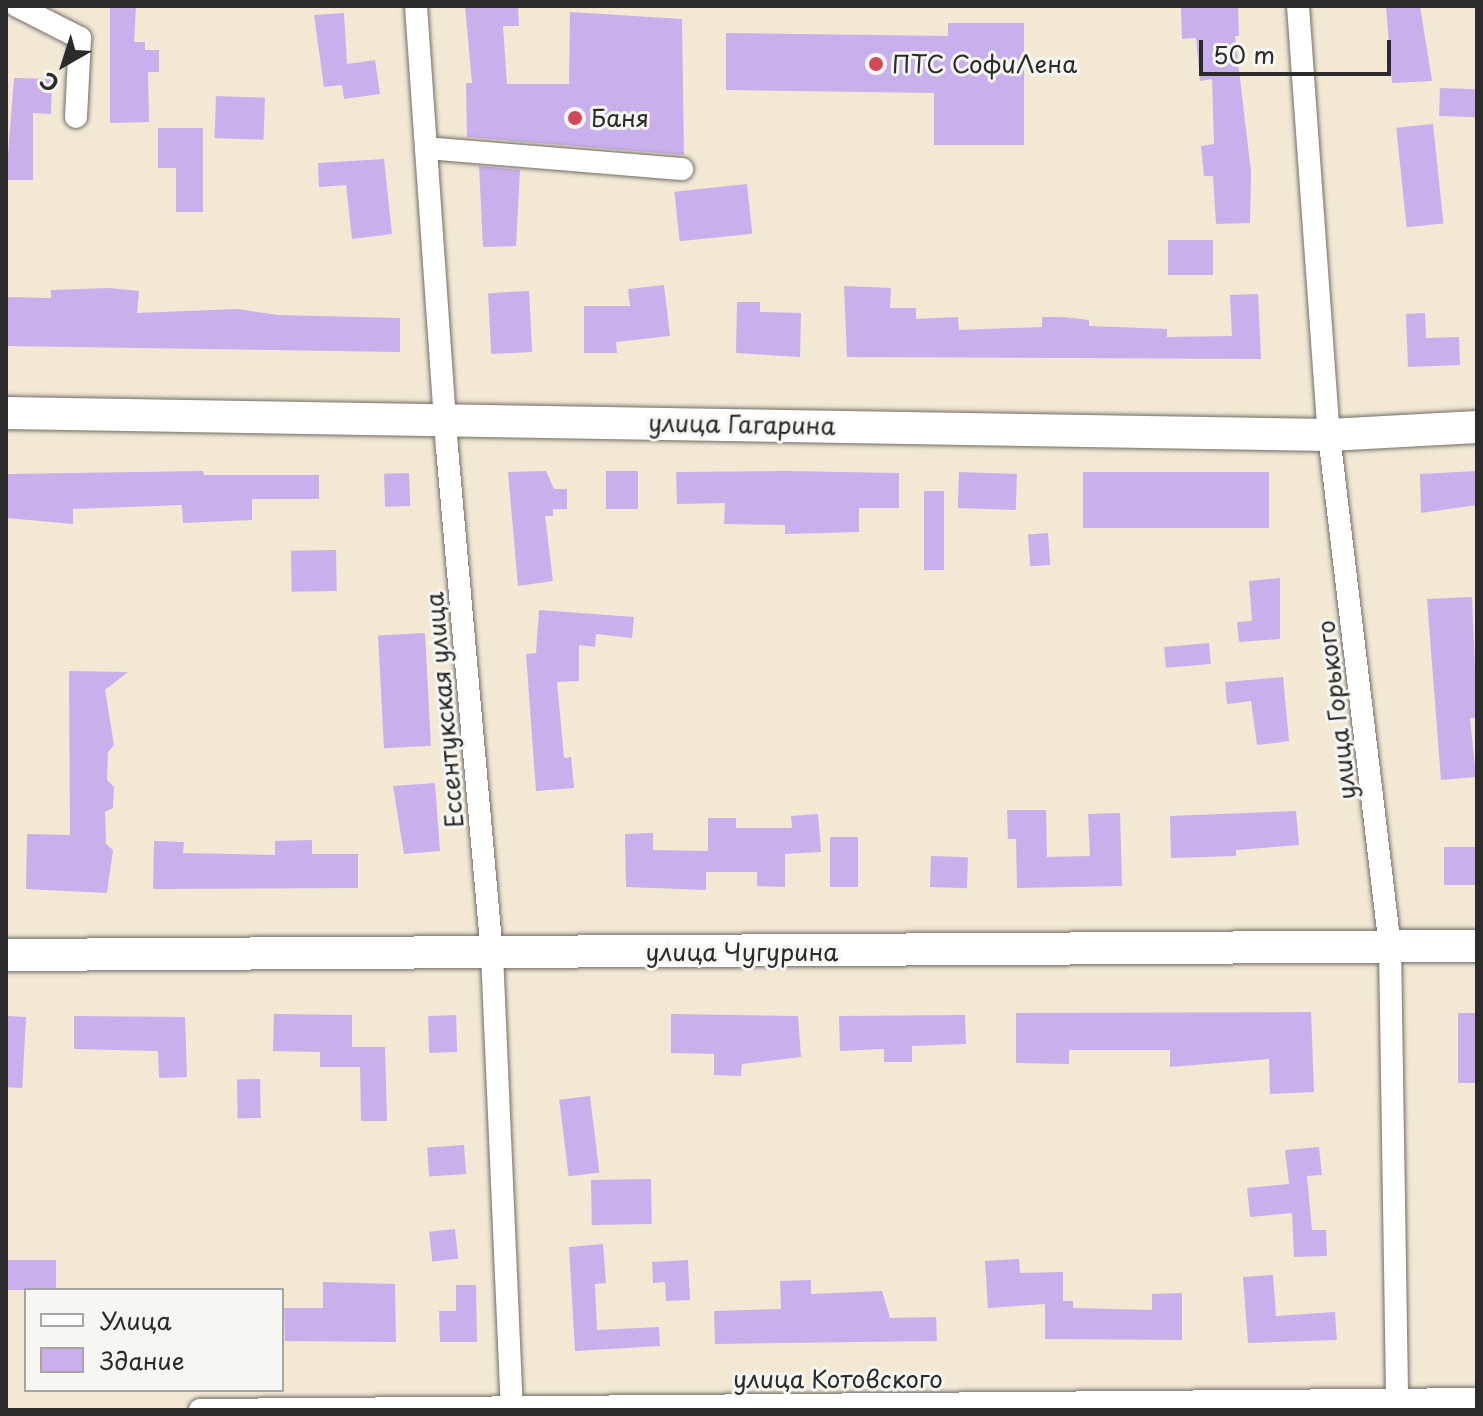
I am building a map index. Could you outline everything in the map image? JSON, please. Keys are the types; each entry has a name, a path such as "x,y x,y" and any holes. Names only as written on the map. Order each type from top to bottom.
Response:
{"street":[{"path":"17,6 80,38 76,117"},
{"name":"Ессентукская улица","path":"416,6 445,418 492,954 512,1409"},
{"name":"улица Горького","path":"1298,6 1329,435 1390,947 1397,1405"},
{"path":"426,148 682,169"},
{"name":"улица Гагарина","path":"6,413 1329,435 1477,427"},
{"name":"улица Чугурина","path":"6,955 1477,946"},
{"name":"улица Котовского","path":"200,1410 1397,1405 1477,1399"}],"building":[{"path":"110,6 136,6 134,42 145,42 145,50 159,50 159,72 148,72 149,122 110,123"},
{"name":"Баня","path":"465,6 518,6 519,26 503,26 507,84 569,84 570,12 682,19 684,155 467,137 466,83 472,83"},
{"path":"1181,6 1238,6 1239,36 1235,36 1251,172 1250,223 1216,224 1213,176 1204,176 1201,146 1214,144 1212,79 1200,81 1196,38 1182,39"},
{"path":"1386,6 1420,6 1432,81 1392,83"},
{"path":"344,13 347,64 375,60 380,94 344,99 342,85 324,87 314,15"},
{"path":"948,23 1024,23 1024,145 934,145 934,93 726,90 726,33 948,36"},
{"path":"14,78 52,79 51,114 33,113 33,180 6,180"},
{"path":"1440,88 1477,89 1476,117 1439,116"},
{"path":"216,96 265,98 264,140 215,138"},
{"path":"1433,124 1443,223 1407,227 1396,128"},
{"path":"158,128 203,128 203,212 176,212 176,168 158,168"},
{"path":"384,159 392,234 352,239 346,185 319,187 318,163"},
{"path":"479,166 520,170 516,246 483,247"},
{"path":"747,184 752,234 680,241 674,192"},
{"path":"1168,240 1213,240 1213,275 1168,275"},
{"path":"664,285 670,336 616,342 617,353 584,353 584,306 630,306 628,289"},
{"path":"844,286 891,288 890,308 916,308 916,319 958,317 959,330 1042,327 1042,317 1062,317 1089,320 1089,326 1167,329 1167,337 1232,336 1230,295 1258,294 1261,359 847,357"},
{"path":"109,288 139,291 137,313 237,309 278,315 400,318 400,352 6,346 6,297 51,298 51,290"},
{"path":"529,291 532,352 491,354 488,293"},
{"path":"737,302 760,302 760,312 801,313 800,357 736,353"},
{"path":"1425,313 1426,338 1459,337 1460,365 1408,367 1406,314"},
{"path":"203,471 204,475 319,475 319,499 252,499 252,520 183,523 182,505 73,509 73,524 6,518 7,474"},
{"path":"546,471 554,489 567,489 567,509 553,509 553,516 545,516 553,581 518,586 508,472"},
{"path":"606,471 638,471 638,509 606,509"},
{"path":"1477,471 1477,505 1421,513 1420,474"},
{"path":"676,472 899,473 899,508 859,508 859,532 785,534 785,525 724,524 725,503 677,504"},
{"path":"959,472 1017,474 1016,510 958,508"},
{"path":"1083,472 1269,472 1269,528 1083,528"},
{"path":"409,473 410,506 385,507 384,474"},
{"path":"924,491 944,491 944,570 924,570"},
{"path":"1048,533 1050,565 1030,566 1028,534"},
{"path":"336,550 337,591 292,592 291,551"},
{"path":"1280,578 1280,639 1239,642 1237,622 1252,621 1249,581"},
{"path":"1472,597 1477,718 1470,718 1476,777 1441,780 1427,599"},
{"path":"539,610 634,617 632,638 596,634 595,647 579,645 579,681 557,682 564,758 571,757 574,788 536,791 526,654 536,653"},
{"path":"425,633 431,746 384,748 378,635"},
{"path":"1209,643 1211,664 1166,668 1164,647"},
{"path":"69,671 128,672 105,690 114,745 108,752 107,780 114,787 113,808 105,812 106,844 113,850 107,893 26,889 27,834 70,835"},
{"path":"1283,677 1289,741 1257,745 1251,701 1227,704 1225,682"},
{"path":"435,783 440,851 404,854 393,786"},
{"path":"1007,810 1046,810 1047,857 1090,856 1088,814 1120,813 1122,886 1017,888 1016,839 1008,839"},
{"path":"1296,811 1299,845 1236,850 1236,856 1171,858 1170,816"},
{"path":"818,814 821,852 785,854 785,887 757,886 757,872 706,872 706,890 626,887 625,834 653,833 653,850 708,851 708,818 736,818 736,828 792,828 791,816"},
{"path":"830,837 858,837 858,887 830,887"},
{"path":"312,840 312,854 358,854 358,888 153,889 154,841 184,842 183,853 275,855 275,841"},
{"path":"1444,847 1477,847 1477,885 1444,885"},
{"path":"931,856 968,857 967,888 930,887"},
{"path":"1311,1012 1314,1092 1270,1094 1269,1059 1170,1067 1170,1050 1069,1050 1069,1064 1016,1063 1016,1013"},
{"path":"1458,1013 1477,1013 1477,1083 1458,1083"},
{"path":"274,1014 352,1015 352,1047 385,1047 387,1121 361,1121 360,1067 320,1067 320,1052 273,1051"},
{"path":"671,1014 798,1016 801,1057 742,1064 741,1076 714,1075 714,1054 671,1053"},
{"path":"456,1015 457,1052 429,1053 428,1016"},
{"path":"965,1015 966,1044 912,1046 912,1062 884,1062 884,1049 840,1051 839,1016"},
{"path":"6,1016 26,1017 22,1088 6,1087"},
{"path":"74,1016 185,1017 187,1077 159,1078 158,1051 74,1049"},
{"path":"237,1079 260,1079 261,1118 238,1118"},
{"path":"590,1096 599,1172 569,1176 559,1100"},
{"path":"464,1145 466,1174 429,1177 427,1148"},
{"path":"1319,1147 1322,1175 1307,1176 1312,1230 1326,1230 1327,1256 1294,1257 1292,1213 1250,1217 1247,1188 1289,1184 1285,1150"},
{"path":"651,1179 652,1224 592,1225 591,1180"},
{"path":"455,1229 458,1259 432,1262 429,1232"},
{"path":"603,1244 606,1283 595,1284 597,1330 659,1327 660,1346 575,1351 569,1247"},
{"path":"1019,1259 1020,1273 1063,1272 1063,1301 1073,1301 1073,1308 1152,1310 1152,1294 1182,1293 1182,1340 1045,1339 1045,1304 988,1308 985,1261"},
{"path":"6,1260 56,1260 56,1288 6,1290"},
{"path":"688,1260 690,1300 666,1301 665,1282 653,1283 652,1262"},
{"path":"1273,1275 1276,1316 1335,1312 1337,1340 1248,1343 1243,1277"},
{"path":"811,1280 811,1294 882,1291 890,1318 936,1317 937,1341 715,1344 714,1311 781,1309 780,1281"},
{"path":"323,1282 395,1284 396,1342 285,1341 284,1308 323,1308"},
{"path":"456,1285 476,1285 477,1342 440,1342 439,1311 456,1311"}],"place":[{"name":"ПТС СофиЛена","path":"876,64"},
{"name":"Баня","path":"575,118"}]}
